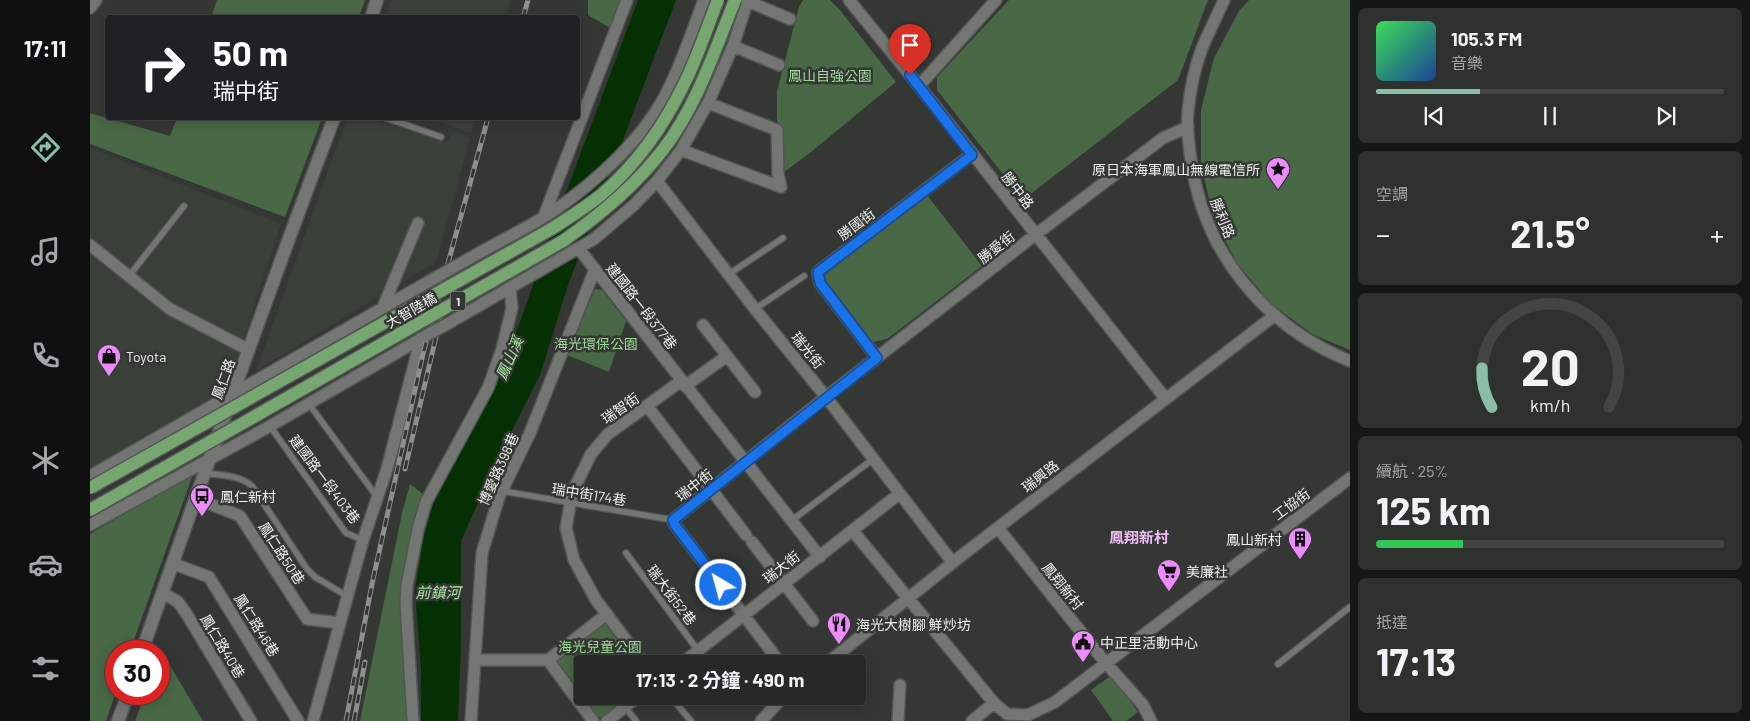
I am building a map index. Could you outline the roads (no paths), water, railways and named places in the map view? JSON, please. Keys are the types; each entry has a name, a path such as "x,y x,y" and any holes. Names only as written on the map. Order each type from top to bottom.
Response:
{"main road":[{"name":"大智陸橋","path":"90,488 546,232 601,195 650,141 670,110 686,81 718,0"},
{"name":"大智陸橋","path":"90,510 563,241 588,223 629,187 662,151 699,88 743,0"}],"street":[{"path":"90,8 96,0"},
{"path":"372,15 377,0"},
{"path":"549,213 627,0"},
{"path":"90,476 549,213 624,152 647,124 667,92 704,0"},
{"path":"90,526 309,404 594,239 634,205 657,181 681,150 708,103 733,46 743,0 790,19"},
{"name":"勝中路","path":"849,0 919,86 1164,398"},
{"path":"919,86 996,0"},
{"name":"勝利路","path":"1224,0 1201,51 1188,112 1193,176 1200,202 1212,234 1224,257 1259,301 1302,336 1350,362"},
{"path":"733,46 779,65"},
{"path":"681,150 781,187 778,174 777,130 708,103"},
{"name":"鳳仁路","path":"146,640 174,564 209,459 333,120"},
{"name":"勝愛街","path":"826,397 1163,138 1188,126"},
{"name":"勝國街","path":"877,358 820,283 818,272 972,155"},
{"name":"瑞光街","path":"657,181 953,563"},
{"path":"383,307 418,223"},
{"path":"90,245 170,309 249,350"},
{"name":"建國路一段377巷","path":"576,250 595,269 683,383"},
{"name":"博愛路398巷","path":"472,721 482,553 502,491 530,433 595,269"},
{"path":"413,721 406,594 418,529 426,502 488,388 502,349 512,308 514,286"},
{"name":"瑞興路","path":"838,655 1164,398 1275,315"},
{"path":"703,325 755,392"},
{"path":"313,721 363,540 387,469 423,337"},
{"name":"瑞智街","path":"637,655 596,600 574,560 566,528 572,493 590,454 608,434 683,383 727,356"},
{"path":"683,383 820,557"},
{"name":"瑞中街","path":"774,655 673,520 826,397"},
{"path":"648,407 813,621"},
{"name":"工協街","path":"994,703 1007,714 1028,715 1055,702 1350,478"},
{"name":"瑞大街","path":"693,655 900,494"},
{"name":"鳳仁路50巷","path":"195,498 240,516 306,619 340,623"},
{"name":"鳳翔新村","path":"998,528 1143,706 1151,721"},
{"path":"853,531 994,703 972,721"},
{"name":"鳳仁路46巷","path":"174,564 209,577 298,721"},
{"name":"鳳仁路40巷","path":"162,593 178,602 186,613 251,721"},
{"path":"476,660 548,660 607,614"},
{"path":"548,660 593,721"},
{"path":"898,721 900,685"},
{"path":"118,721 124,705"},
{"path":"607,721 628,705"},
{"path":"761,721 776,705"}],"lane":[{"path":"392,120 441,137"},
{"path":"129,276 184,206"},
{"path":"729,274 783,238"},
{"path":"755,309 804,276"},
{"path":"309,404 378,497"},
{"name":"建國路一段403巷","path":"270,426 346,532 363,540"},
{"path":"791,521 873,459"},
{"path":"204,473 238,478 252,486 307,569 315,577 347,596"},
{"name":"瑞中街174巷","path":"502,491 673,520"},
{"name":"瑞大街52巷","path":"626,553 701,655"},
{"path":"1278,664 1350,607"},
{"path":"678,705 691,721"},
{"path":"625,707 636,721"}],"water":[{"name":"前鎮河","path":"638,0 676,0 568,285 540,375 501,452 461,541 461,642 458,721 421,721 421,668 415,591 424,536 434,501 456,457 480,422 520,322"}],"waterway":[{"name":"鳳山溪","path":"471,430 502,376"}],"railway":[{"path":"524,15 528,0"},
{"path":"346,721 372,584 423,354 487,120"},
{"path":"405,469 442,311"},
{"path":"354,721 365,662"}],"place":[{"name":"原日本海軍鳳山無線電信所","path":"1278,190"},
{"name":"Toyota","path":"109,377"},
{"name":"鳳仁新村","path":"202,517"},
{"name":"鳳山新村","path":"1300,560"},
{"name":"美廉社","path":"1169,592"},
{"name":"海光大樹腳 鮮炒坊","path":"839,645"},
{"name":"中正里活動中心","path":"1083,663"}],"district":[{"name":"鳳翔新村","path":"1139,537"}],"park label":[{"name":"鳳山自強公園","path":"830,75"},
{"name":"海光環保公園","path":"596,343"},
{"name":"海光兒童公園","path":"600,646"}]}
